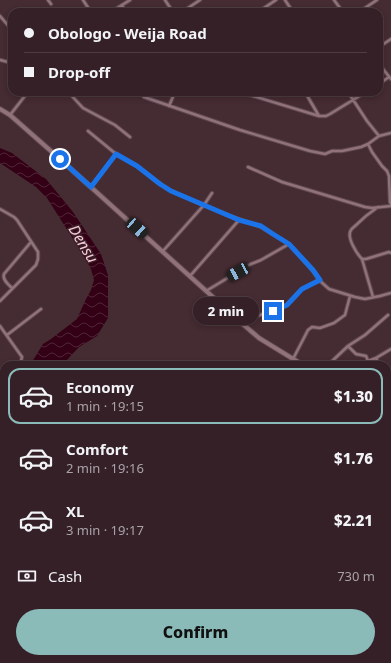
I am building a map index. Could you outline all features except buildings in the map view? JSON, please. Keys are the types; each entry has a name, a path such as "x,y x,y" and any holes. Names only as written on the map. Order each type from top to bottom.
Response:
{"street":[{"path":"48,0 51,4"},
{"path":"188,8 200,0"},
{"path":"264,8 276,0"},
{"path":"365,8 377,0"},
{"path":"117,8 128,1"},
{"path":"0,16 8,25"},
{"path":"383,69 390,78"},
{"path":"10,115 25,96"},
{"path":"72,96 83,108 115,125 130,137"},
{"path":"143,96 240,130 325,154 332,151 342,151 361,147 379,136 391,133"},
{"path":"169,106 173,96"},
{"path":"253,96 319,116 326,116 360,96"},
{"path":"307,96 319,116"},
{"path":"350,96 379,136"},
{"path":"0,109 10,115 52,152 240,322 259,338 296,361"},
{"path":"88,131 116,154 137,166 171,191 239,220 261,226 289,244 329,289 365,299 391,293"},
{"path":"248,167 282,182 364,207 378,207 391,203 389,176 368,144"},
{"path":"91,187 116,154"},
{"path":"163,251 204,205 212,193"},
{"path":"373,297 362,259 359,256 349,235 350,230 378,207"},
{"path":"0,209 17,220 38,252 38,262 36,265 0,301"},
{"path":"190,276 239,220"},
{"path":"12,288 4,279 4,274 31,242"},
{"path":"206,291 251,264 289,244"},
{"path":"362,259 389,252 391,253"},
{"path":"240,322 287,305 302,289 320,280"},
{"path":"293,359 308,330 334,323 345,315 350,296"},
{"path":"7,335 41,310"},
{"path":"332,361 348,346 388,315"},
{"path":"0,327 22,357 21,361"},
{"path":"348,346 356,354 366,356 368,361 391,349"}],"water":[{"name":"Densu","path":"0,148 12,153 46,179 73,212 101,254 108,275 108,318 97,336 79,347 66,361 33,361 43,344 77,319 91,290 94,280 91,269 47,198 36,187 0,163"}],"route":[{"path":"60,159 91,187 116,154 137,166 171,191 239,220 261,226 289,244 313,270 320,280 302,289 287,305 273,311"}]}
